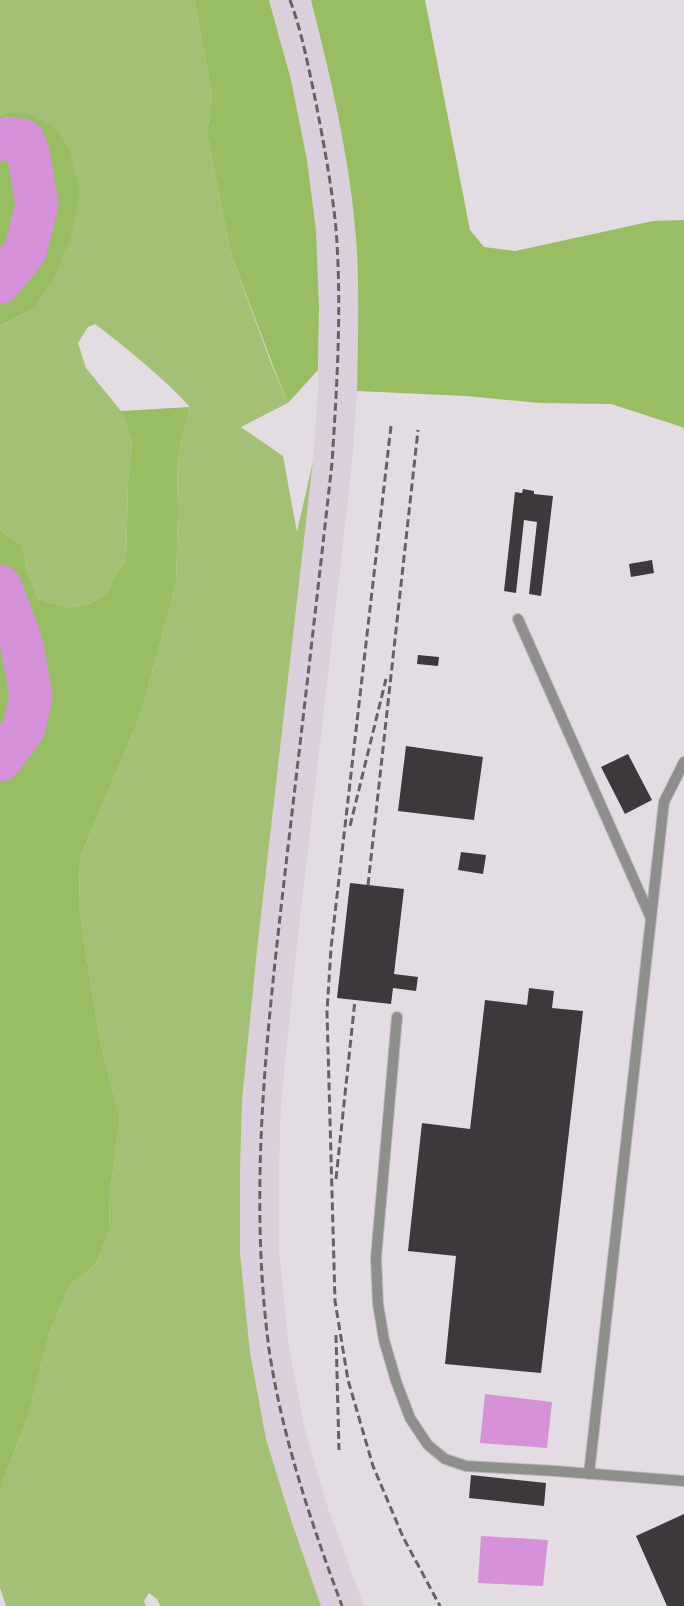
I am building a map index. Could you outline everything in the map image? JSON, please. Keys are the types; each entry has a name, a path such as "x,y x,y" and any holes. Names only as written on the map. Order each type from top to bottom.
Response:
{"street":[{"path":"518,619 650,916"},
{"path":"589,1474 650,916 664,802 684,762"},
{"path":"398,1017 376,1258 378,1304 384,1340 396,1381 410,1418 428,1445 445,1459 466,1466 684,1481"}],"shaded area":[{"path":"269,0 311,0 329,71 346,153 355,227 359,307 357,391 352,464 296,954 281,1103 279,1251 289,1347 305,1430 328,1508 364,1606 321,1606 291,1520 266,1439 250,1352 240,1253 242,1101 257,950 313,461 318,390 319,307 316,230 307,160 291,80"},
{"path":"485,1394 552,1402 547,1448 480,1443"},
{"path":"481,1536 548,1540 543,1586 478,1583"}],"green space":[{"path":"0,0 194,0 212,94 207,134 231,254 271,363 288,403 241,427 283,456 297,532 313,461 257,950 242,1101 240,1253 250,1352 266,1439 291,1520 321,1606 160,1606 157,1599 149,1593 144,1601 146,1606 6,1606 0,1588 0,1494 4,1478 28,1417 49,1334 70,1285 96,1264 109,1232 110,1192 120,1119 100,1040 79,908 80,858 141,714 176,584 178,511 177,459 190,407 156,374 108,334 95,324 88,327 78,343 86,368 121,411 132,441 128,484 126,561 116,574 106,594 91,603 69,608 38,599 26,567 23,546 5,534 0,528 0,326 33,309 5,113 0,115"},
{"path":"194,0 269,0 291,80 307,160 316,230 319,307 318,370 288,403 231,254 207,134 212,94"},
{"path":"311,0 425,0 470,230 484,247 515,251 653,221 684,220 684,429 682,427 611,404 540,403 466,396 357,391 358,268 352,198 338,113"},
{"path":"5,113 28,114 58,130 69,150 80,191 71,236 54,278 33,309 0,326 0,115"},
{"path":"190,407 177,459 178,511 176,584 141,714 80,858 79,908 100,1040 120,1119 110,1192 109,1232 96,1264 70,1285 49,1334 28,1417 4,1478 0,1494 0,528 5,534 23,546 26,567 38,599 69,608 91,603 106,594 116,574 126,561 128,484 132,441 121,411"}],"building":[{"path":"523,489 534,491 534,494 553,496 541,596 529,594 537,522 524,520 516,593 504,591 515,492 522,493"},
{"path":"652,560 654,573 631,577 629,564"},
{"path":"418,655 439,657 438,666 417,664"},
{"path":"406,746 483,757 474,820 398,811"},
{"path":"628,754 652,800 625,814 601,767"},
{"path":"461,852 486,855 483,874 458,870"},
{"path":"350,883 404,889 394,974 418,977 416,991 393,988 391,1004 337,998"},
{"path":"529,988 554,991 552,1008 583,1011 541,1373 445,1364 456,1256 408,1251 422,1123 470,1129 485,1000 527,1005"},
{"path":"471,1475 546,1483 544,1506 469,1498"},
{"path":"684,1514 684,1606 667,1606 636,1536"}],"waterway":[{"path":"0,140 8,138 23,140 28,152 37,205 25,251 0,282"},
{"path":"0,586 21,641 31,695 24,728 0,760"}],"railway":[{"path":"290,0 308,64 328,166 336,229 339,317 332,463 278,932 266,1051 260,1170 260,1230 263,1289 269,1349 275,1382 299,1479 319,1543 342,1606"},
{"path":"391,426 331,948 327,1012 335,1301 348,1380 373,1466 403,1537 440,1606"},
{"path":"368,885 418,430"},
{"path":"350,826 386,679"},
{"path":"336,1179 355,1000"},
{"path":"336,1335 339,1450"}]}
